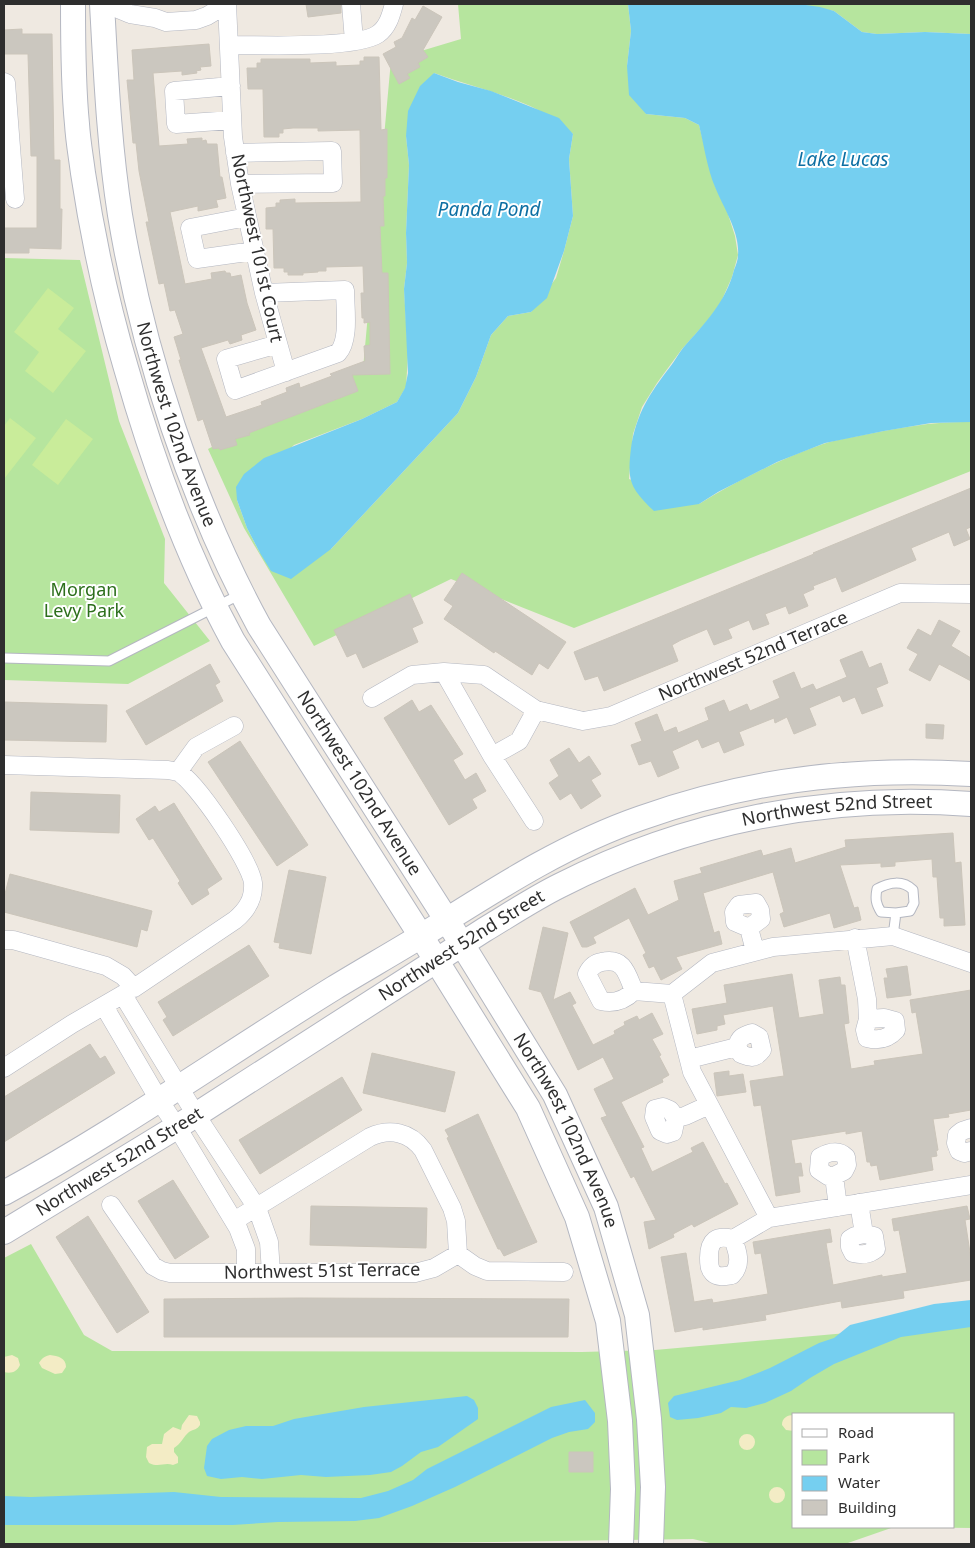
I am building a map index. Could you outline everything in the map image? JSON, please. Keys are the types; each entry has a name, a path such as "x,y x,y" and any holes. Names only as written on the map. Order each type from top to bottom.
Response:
{"street":[{"name":"Northwest 102nd Avenue","path":"73,4 77,125 98,261 143,426 177,522 215,607 244,658 528,1108 577,1217 608,1321 620,1421 623,1489 621,1544"},
{"name":"Northwest 102nd Avenue","path":"104,4 109,134 120,214 134,287 152,357 174,426 213,532 259,626 462,944 555,1095 606,1207 638,1315 650,1435 653,1488 651,1544"},
{"path":"104,4 130,14 155,18 169,13 197,12 205,16 227,4"},
{"name":"Northwest 101st Court","path":"227,4 235,153 254,251 286,372"},
{"path":"351,4 354,41"},
{"path":"229,45 326,44 370,38 380,33 388,23 394,4"},
{"path":"4,82 6,83 9,201"},
{"path":"230,86 174,91 176,124 232,120"},
{"path":"235,153 332,150 333,183 240,184"},
{"path":"247,217 190,228 197,259 254,251"},
{"path":"264,293 345,290 345,334 342,349 331,356 235,390 226,359 278,344"},
{"name":"Northwest 52nd Terrace","path":"372,698 412,676 444,672 484,676 536,710 583,721 611,716 900,593 971,593"},
{"path":"444,672 492,756 534,821"},
{"path":"492,756 519,741 536,710"},
{"path":"178,772 196,747 234,726"},
{"path":"4,766 168,770 178,772 184,775 198,789 239,852 252,876 252,898 243,913 228,925 128,992 4,1068"},
{"name":"Northwest 52nd Street","path":"4,1193 84,1148 334,988 518,875 586,840 642,817 707,797 766,785 825,777 897,772 963,774"},
{"path":"962,803 963,774"},
{"name":"Northwest 52nd Street","path":"4,1232 187,1121 436,960 528,903 590,871 645,849 718,826 788,811 886,802 962,803"},
{"path":"749,928 755,951"},
{"path":"634,991 672,994 712,963 773,947 855,938 893,936 971,963"},
{"path":"855,938 867,999 868,1018"},
{"path":"4,940 13,940 106,966 123,976 128,992 179,1088 187,1121 214,1186 234,1221 246,1249 246,1272"},
{"path":"672,994 692,1072 769,1218"},
{"path":"104,1006 159,1100 187,1121 234,1174 257,1208 269,1242 271,1273"},
{"path":"689,1059 737,1047"},
{"path":"676,1118 686,1116 710,1105"},
{"path":"971,1128 962,1130 957,1135 956,1143 959,1151 964,1153 971,1151 971,1156"},
{"path":"234,1221 370,1138 378,1134 401,1133 418,1142 424,1150 446,1196 456,1221 458,1254 475,1266 487,1271 564,1272"},
{"path":"214,1186 234,1174"},
{"path":"834,1176 838,1207"},
{"path":"733,1239 769,1218 971,1185"},
{"path":"859,1203 864,1234"},
{"name":"Northwest 51st Terrace","path":"111,1205 153,1266 170,1273 415,1273 434,1268 458,1254"}],"lane":[{"path":"4,658 108,661 242,594"},
{"path":"902,883 913,890 914,903 910,911 896,913 881,912 876,904 875,898 878,889 886,884 902,883"},
{"path":"893,936 896,913"}],"green space":[{"path":"458,4 628,4 631,31 627,66 646,114 685,118 699,125 715,186 727,211 735,236 738,255 732,277 721,302 709,319 682,349 642,407 633,434 629,479 699,504 759,471 823,444 907,427 958,422 971,422 971,471 574,628 451,579 314,646 244,528 208,449 363,369 391,60 461,39","holes":["434,73 530,106 573,134 569,159 573,216 556,278 531,312 508,316 491,335 476,377 458,413 331,549 260,553 247,528 237,500 294,445 362,419 397,402 406,387 408,355 404,289 407,263 406,233 409,165 406,136"]},
{"path":"799,4 971,4 971,34 925,32 877,34 862,32 834,11"},
{"name":"Morgan Levy Park","path":"4,258 80,260 119,421 165,539 164,583 210,641 128,684 4,680"},
{"path":"48,288 74,308 58,329 86,351 53,393 25,371 39,352 14,332"},
{"path":"10,418 36,438 4,479 4,426"},
{"path":"66,419 93,439 58,485 32,465"},
{"path":"31,1244 84,1335 112,1351 582,1352 655,1350 971,1322 971,1528 955,1528 955,1413 792,1413 792,1528 891,1528 845,1544 714,1544 693,1539 352,1544 4,1544 4,1258"}],"sand":[{"path":"12,1355 18,1358 20,1365 14,1372 4,1372 4,1357"},
{"path":"50,1355 65,1361 66,1367 62,1373 55,1374 42,1368 39,1363"},
{"path":"189,1415 197,1416 200,1425 197,1429 189,1432 174,1448 174,1452 178,1457 178,1463 159,1465 149,1463 146,1457 147,1447 152,1444 162,1444 164,1434 173,1427 181,1430"},
{"path":"792,1415 792,1431 786,1430 782,1425 783,1420 787,1416"},
{"path":"744,1434 750,1434 755,1439 753,1448 744,1450 739,1445 739,1439"},
{"path":"777,1487 783,1489 785,1495 783,1501 777,1503 771,1501 769,1495 771,1489"}],"water":[{"name":"Lake Lucas","path":"628,4 799,4 834,11 862,32 877,34 925,32 971,34 971,422 931,423 825,443 777,462 718,492 699,504 654,511 635,490 630,476 631,448 640,414 650,395 681,350 706,321 726,292 737,262 738,246 734,229 712,180 699,125 685,118 646,114 629,95 627,66 631,31"},
{"name":"Panda Pond","path":"434,73 491,91 559,118 573,134 569,159 573,216 564,251 547,298 531,312 508,316 491,335 476,377 458,413 331,549 291,579 271,571 260,553 247,528 237,500 236,487 244,474 264,458 362,419 397,402 405,388 408,373 404,289 407,263 406,233 409,165 406,136 408,111 420,86"},
{"path":"971,1300 971,1327 901,1337 834,1364 791,1391 765,1403 746,1408 731,1407 721,1413 698,1418 677,1420 670,1417 668,1403 674,1396 740,1380 770,1368 819,1343 834,1338 850,1325 934,1304"},
{"path":"467,1396 474,1400 478,1408 478,1419 438,1447 421,1452 391,1472 326,1477 301,1475 262,1479 242,1477 221,1479 207,1476 204,1468 207,1446 212,1439 229,1430 246,1426 273,1426 294,1419 364,1407"},
{"path":"585,1400 595,1413 595,1422 588,1429 569,1432 552,1438 455,1487 379,1518 355,1521 278,1522 233,1525 4,1525 4,1496 31,1497 174,1492 221,1497 361,1498 388,1491 413,1480 427,1469 551,1407"}],"building":[{"path":"306,4 341,4 341,13 308,17"},
{"path":"423,6 442,17 423,50 428,57 418,63 420,67 407,74 410,78 399,84 383,54 396,47 394,42 402,38 412,18 415,20"},
{"path":"22,29 22,34 52,34 54,160 60,160 61,249 29,248 29,253 4,253 4,228 37,228 37,156 31,156 28,54 4,54 4,30"},
{"path":"209,44 211,66 200,67 201,70 196,71 197,73 182,75 182,71 153,73 159,146 188,144 187,139 202,138 202,141 206,140 207,144 217,144 220,177 222,177 226,198 216,200 218,207 198,211 198,206 170,212 185,284 212,279 211,273 225,271 230,273 231,277 241,275 247,303 256,330 241,335 242,340 230,344 228,340 201,348 226,417 262,405 261,402 287,392 286,388 299,383 300,388 365,361 364,346 370,345 370,322 364,323 364,318 362,318 361,293 364,293 363,266 326,267 326,271 303,273 303,275 288,275 288,272 284,272 284,268 274,268 273,229 266,229 266,208 276,207 276,203 280,203 280,200 295,199 295,203 361,202 360,130 318,131 318,128 293,128 283,129 283,133 279,133 279,137 264,137 263,89 248,89 247,68 257,68 257,63 261,63 261,59 310,59 310,63 336,62 336,66 360,65 360,61 364,61 364,57 379,57 381,130 387,129 387,178 385,178 385,196 383,196 384,226 380,226 382,273 388,273 390,374 352,375 358,391 249,433 250,435 235,439 237,445 220,450 219,448 213,449 203,419 198,421 179,360 181,360 174,337 183,334 175,310 170,311 164,283 159,284 146,222 149,222 139,171 136,143 133,143 127,80 134,80 132,50"},
{"path":"971,488 971,527 966,529 970,539 954,546 949,532 911,548 916,560 842,592 836,577 813,586 814,589 803,594 808,606 789,614 786,606 765,614 769,624 753,630 749,620 728,629 732,638 714,645 707,629 672,645 678,661 604,691 598,676 585,680 574,652"},
{"path":"462,573 566,642 548,669 539,663 532,675 495,651 494,653 444,619 453,606 444,600"},
{"path":"410,594 423,623 412,628 418,642 363,668 356,653 347,657 334,630"},
{"path":"939,620 960,631 951,646 971,658 971,681 939,664 930,681 909,670 918,654 907,648 918,629 931,636"},
{"path":"862,651 869,668 881,663 888,683 876,688 883,706 862,714 855,697 843,702 840,695 809,708 816,725 794,734 787,717 775,723 774,718 739,732 744,745 724,753 719,741 702,748 698,739 672,751 679,768 658,777 651,761 639,765 631,745 642,741 635,723 657,714 664,732 676,727 678,733 709,720 705,708 724,700 729,712 747,704 750,711 780,698 773,681 794,672 801,689 813,684 816,690 847,677 840,660"},
{"path":"210,664 220,682 215,685 223,701 146,745 126,711"},
{"path":"412,700 419,712 431,705 463,754 453,760 465,780 476,773 486,791 472,799 477,808 449,825 384,718"},
{"path":"4,702 107,705 106,742 4,740"},
{"path":"926,724 944,725 943,739 926,738"},
{"path":"240,741 308,845 277,866 208,762"},
{"path":"569,748 579,763 589,756 601,774 591,780 601,796 581,809 571,793 560,800 549,783 559,776 550,760"},
{"path":"31,792 120,795 119,833 30,830"},
{"path":"174,803 222,879 207,889 209,894 192,905 178,883 180,881 153,838 149,840 136,819 155,806 159,812"},
{"path":"953,833 955,863 961,862 965,925 944,926 944,918 940,918 937,877 933,877 932,859 895,862 895,866 881,867 881,863 840,865 854,908 858,907 861,920 834,928 830,913 784,927 780,914 784,912 773,872 703,893 714,933 719,931 722,944 676,957 682,969 661,980 654,966 649,968 643,955 646,953 629,918 593,937 596,943 587,947 582,947 570,922 635,888 648,915 679,900 674,881 702,873 700,868 761,850 763,856 791,848 795,863 846,847 845,840"},
{"path":"289,870 326,877 311,954 279,948 280,943 274,942"},
{"path":"10,874 152,911 147,931 141,929 137,947 4,912 4,898"},
{"path":"543,927 568,933 553,1000 570,992 576,1003 572,1005 593,1045 615,1034 614,1031 625,1025 624,1022 637,1016 639,1020 652,1013 663,1034 652,1039 669,1075 662,1079 663,1082 621,1102 644,1147 641,1148 652,1172 693,1152 691,1148 703,1142 738,1204 694,1227 692,1224 673,1234 674,1237 649,1249 644,1222 656,1220 634,1176 631,1178 601,1118 607,1116 594,1089 614,1079 603,1057 578,1070 541,992 529,989"},
{"path":"249,945 269,976 173,1036 163,1020 167,1017 158,1002"},
{"path":"907,966 911,995 887,998 884,978 888,978 886,969"},
{"path":"792,974 799,1018 824,1014 819,980 840,977 841,985 845,985 849,1023 844,1024 851,1069 875,1065 874,1061 923,1054 916,1012 912,1013 910,1000 971,990 971,1110 948,1114 949,1117 933,1119 938,1150 936,1151 937,1156 931,1157 933,1170 880,1180 877,1165 871,1166 870,1162 867,1162 862,1131 846,1134 846,1131 791,1140 795,1164 801,1163 803,1176 798,1176 800,1192 776,1196 761,1105 754,1106 750,1081 784,1076 773,1006 723,1015 725,1024 717,1026 717,1030 697,1034 692,1009 727,1003 724,985"},
{"path":"90,1044 100,1059 105,1056 115,1073 4,1142 4,1097"},
{"path":"372,1053 455,1072 445,1112 363,1093"},
{"path":"729,1071 729,1076 743,1074 746,1092 717,1096 714,1073"},
{"path":"342,1077 362,1110 260,1174 239,1140"},
{"path":"478,1114 537,1242 504,1256 500,1249 498,1249 445,1130"},
{"path":"173,1180 209,1237 175,1259 138,1201"},
{"path":"311,1206 427,1208 426,1248 310,1245"},
{"path":"967,1206 970,1219 965,1220 971,1259 971,1280 903,1291 904,1298 842,1308 841,1301 765,1315 766,1320 703,1330 703,1327 675,1332 661,1257 686,1253 694,1302 712,1299 713,1303 768,1294 761,1253 755,1254 753,1242 830,1229 832,1242 826,1243 833,1285 882,1275 882,1277 907,1273 899,1230 894,1231 892,1219"},
{"path":"88,1216 149,1312 117,1333 56,1237"},
{"path":"164,1299 569,1299 568,1337 164,1337"},
{"path":"569,1452 593,1452 593,1472 569,1472"}]}
